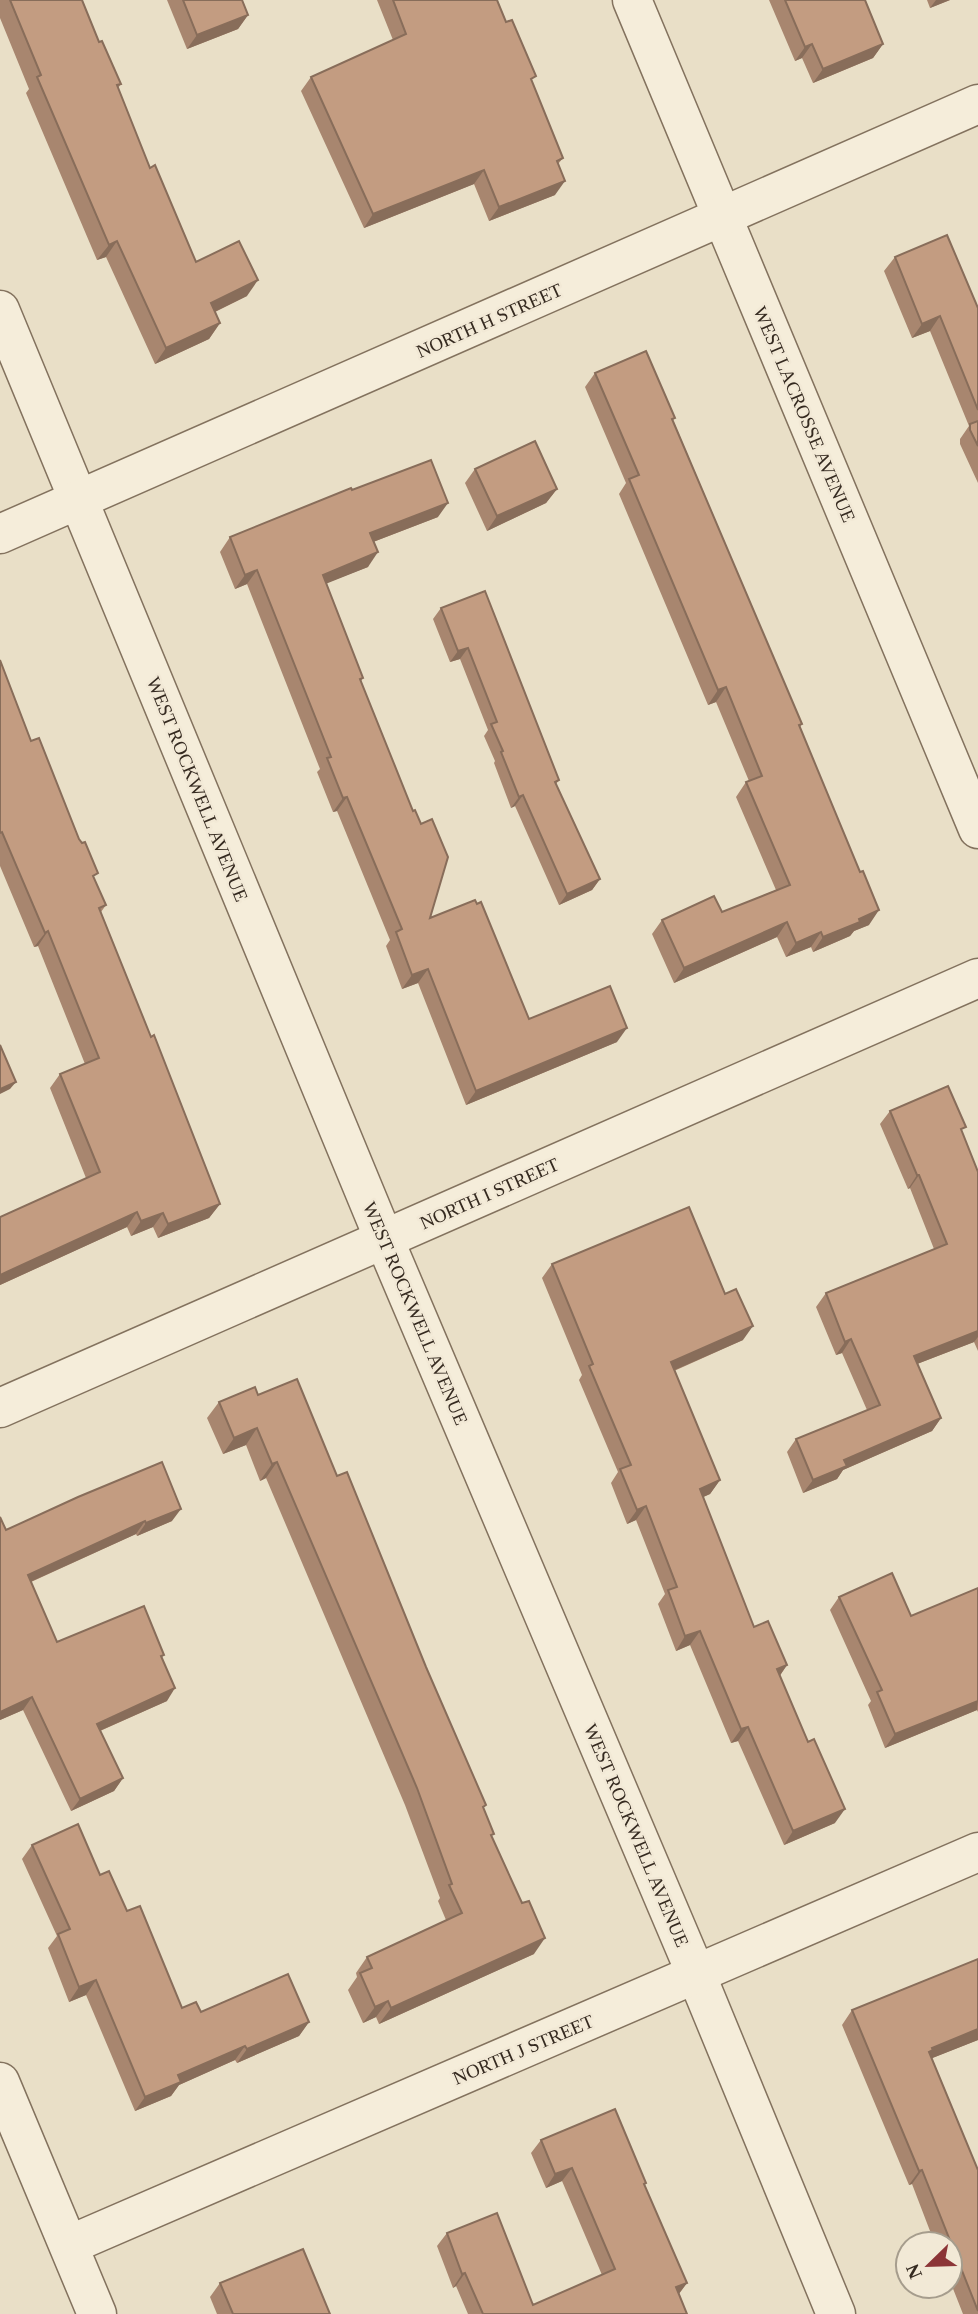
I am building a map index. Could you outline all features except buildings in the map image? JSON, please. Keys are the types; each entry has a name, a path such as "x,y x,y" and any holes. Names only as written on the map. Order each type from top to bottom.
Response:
{"street":[{"name":"WEST LACROSSE AVENUE","path":"632,0 978,829"},
{"name":"NORTH H STREET","path":"0,534 978,104"},
{"name":"WEST ROCKWELL AVENUE","path":"0,310 384,1239 696,1974 836,2314"},
{"name":"NORTH I STREET","path":"0,1408 978,978"},
{"name":"NORTH J STREET","path":"69,2245 978,1852"},
{"path":"0,2082 97,2314"}]}
